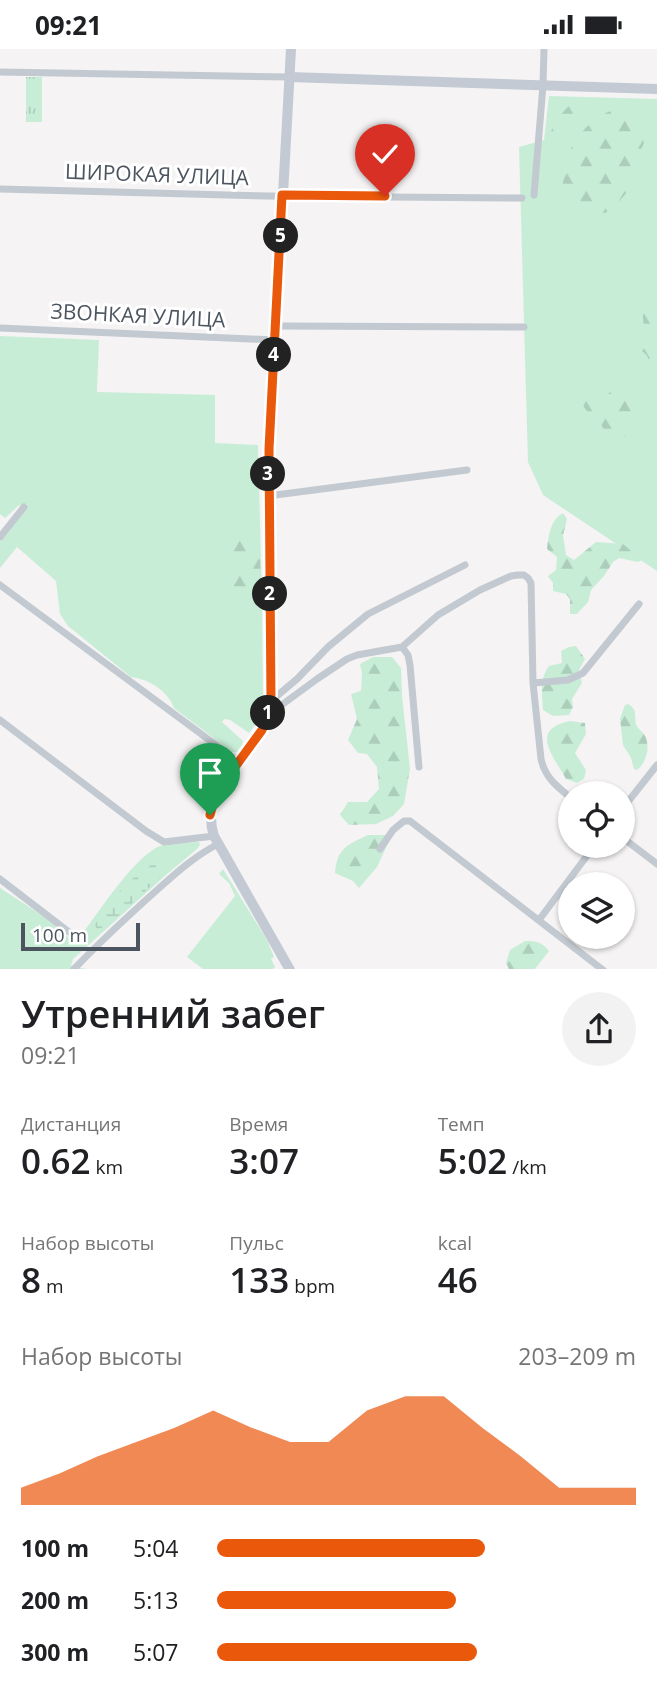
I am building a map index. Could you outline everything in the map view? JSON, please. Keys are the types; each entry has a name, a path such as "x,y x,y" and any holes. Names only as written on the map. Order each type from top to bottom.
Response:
{"street":[{"path":"290,969 216,840 210,815 216,793 262,730 271,701 269,449 291,49"},
{"path":"534,195 544,49"},
{"path":"0,72 289,77 657,89"},
{"name":"ШИРОКАЯ УЛИЦА","path":"0,189 522,198"},
{"path":"276,326 524,327"},
{"name":"ЗВОНКАЯ УЛИЦА","path":"0,328 275,340"},
{"path":"268,496 467,470"},
{"path":"0,537 24,507"},
{"path":"271,701 328,647 368,614 465,565"},
{"path":"267,719 283,703 347,659 402,647 438,615 480,590 518,575 528,578 531,583 533,683 543,769 558,786"},
{"path":"0,585 239,762"},
{"path":"533,683 568,680 583,673 639,604"},
{"path":"402,647 408,655 410,666 419,767"},
{"path":"0,720 164,842 216,840"},
{"path":"635,793 657,765"},
{"path":"380,849 393,830 404,821 410,821 603,969"},
{"path":"74,969 129,915 216,840"},
{"path":"635,847 657,864"},
{"path":"539,920 585,858"},
{"path":"0,879 69,932"}],"green space":[{"path":"26,77 42,77 42,122 26,122"},
{"path":"549,96 657,99 657,571 543,495 528,462 519,147 544,140"},
{"path":"575,102 581,106 579,119 567,136 555,142 548,137 556,122"},
{"path":"611,111 625,112 640,130 644,143 637,158 631,188 605,213 564,201 562,189 568,155 576,140 592,122"},
{"path":"657,284 657,402 651,392 648,358 632,343 634,337 644,329 643,294"},
{"path":"0,336 99,340 97,392 215,395 215,443 258,445 263,698 259,717 249,733 230,720 224,719 222,722 243,741 237,752 232,752 174,708 167,696 157,687 131,677 68,626 60,614 56,581 17,547 0,568 0,542 27,504 18,506 5,518 0,514"},
{"path":"625,388 631,394 634,413 633,431 620,438 608,435 582,402 586,397 607,394"},
{"path":"563,513 567,519 563,535 566,555 574,560 596,542 623,544 642,560 638,562 619,558 613,562 591,590 588,602 577,614 570,614 570,599 566,594 553,591 553,583 548,576 556,570 557,557 547,549 550,533 555,520"},
{"path":"240,527 248,527 255,537 260,558 261,580 258,595 249,602 240,600 226,558 230,534"},
{"path":"576,646 585,659 579,670 582,683 572,699 573,707 569,715 553,716 543,710 544,677 549,666 562,663 561,651"},
{"path":"373,657 392,657 401,668 410,769 404,804 393,816 376,824 349,825 340,815 348,802 367,802 379,789 377,767 367,754 358,753 348,740 357,719 351,694 361,691 360,664"},
{"path":"628,704 634,710 636,724 647,742 645,760 637,770 634,769 623,745 620,719 625,705"},
{"path":"570,721 585,723 586,734 575,753 586,770 584,779 580,781 566,779 551,752 547,737 550,730"},
{"path":"368,835 392,835 377,867 359,888 353,881 335,873 336,865 344,848"},
{"path":"199,842 197,849 73,959 71,966 86,969 0,969 0,888 46,918 72,940 77,939 129,872 150,852 160,846 174,843"},
{"path":"155,863 161,863 165,868 161,877 118,916 97,929 95,925 113,899 138,874"},
{"path":"223,869 267,940 274,957 271,959 275,967 273,969 203,969 187,957 235,896 229,883 219,874"},
{"path":"525,941 539,943 549,951 535,969 509,969 506,963 510,950"}],"route":[{"path":"210,815 216,793 262,730 271,701 269,449 282,195 385,196"}]}
